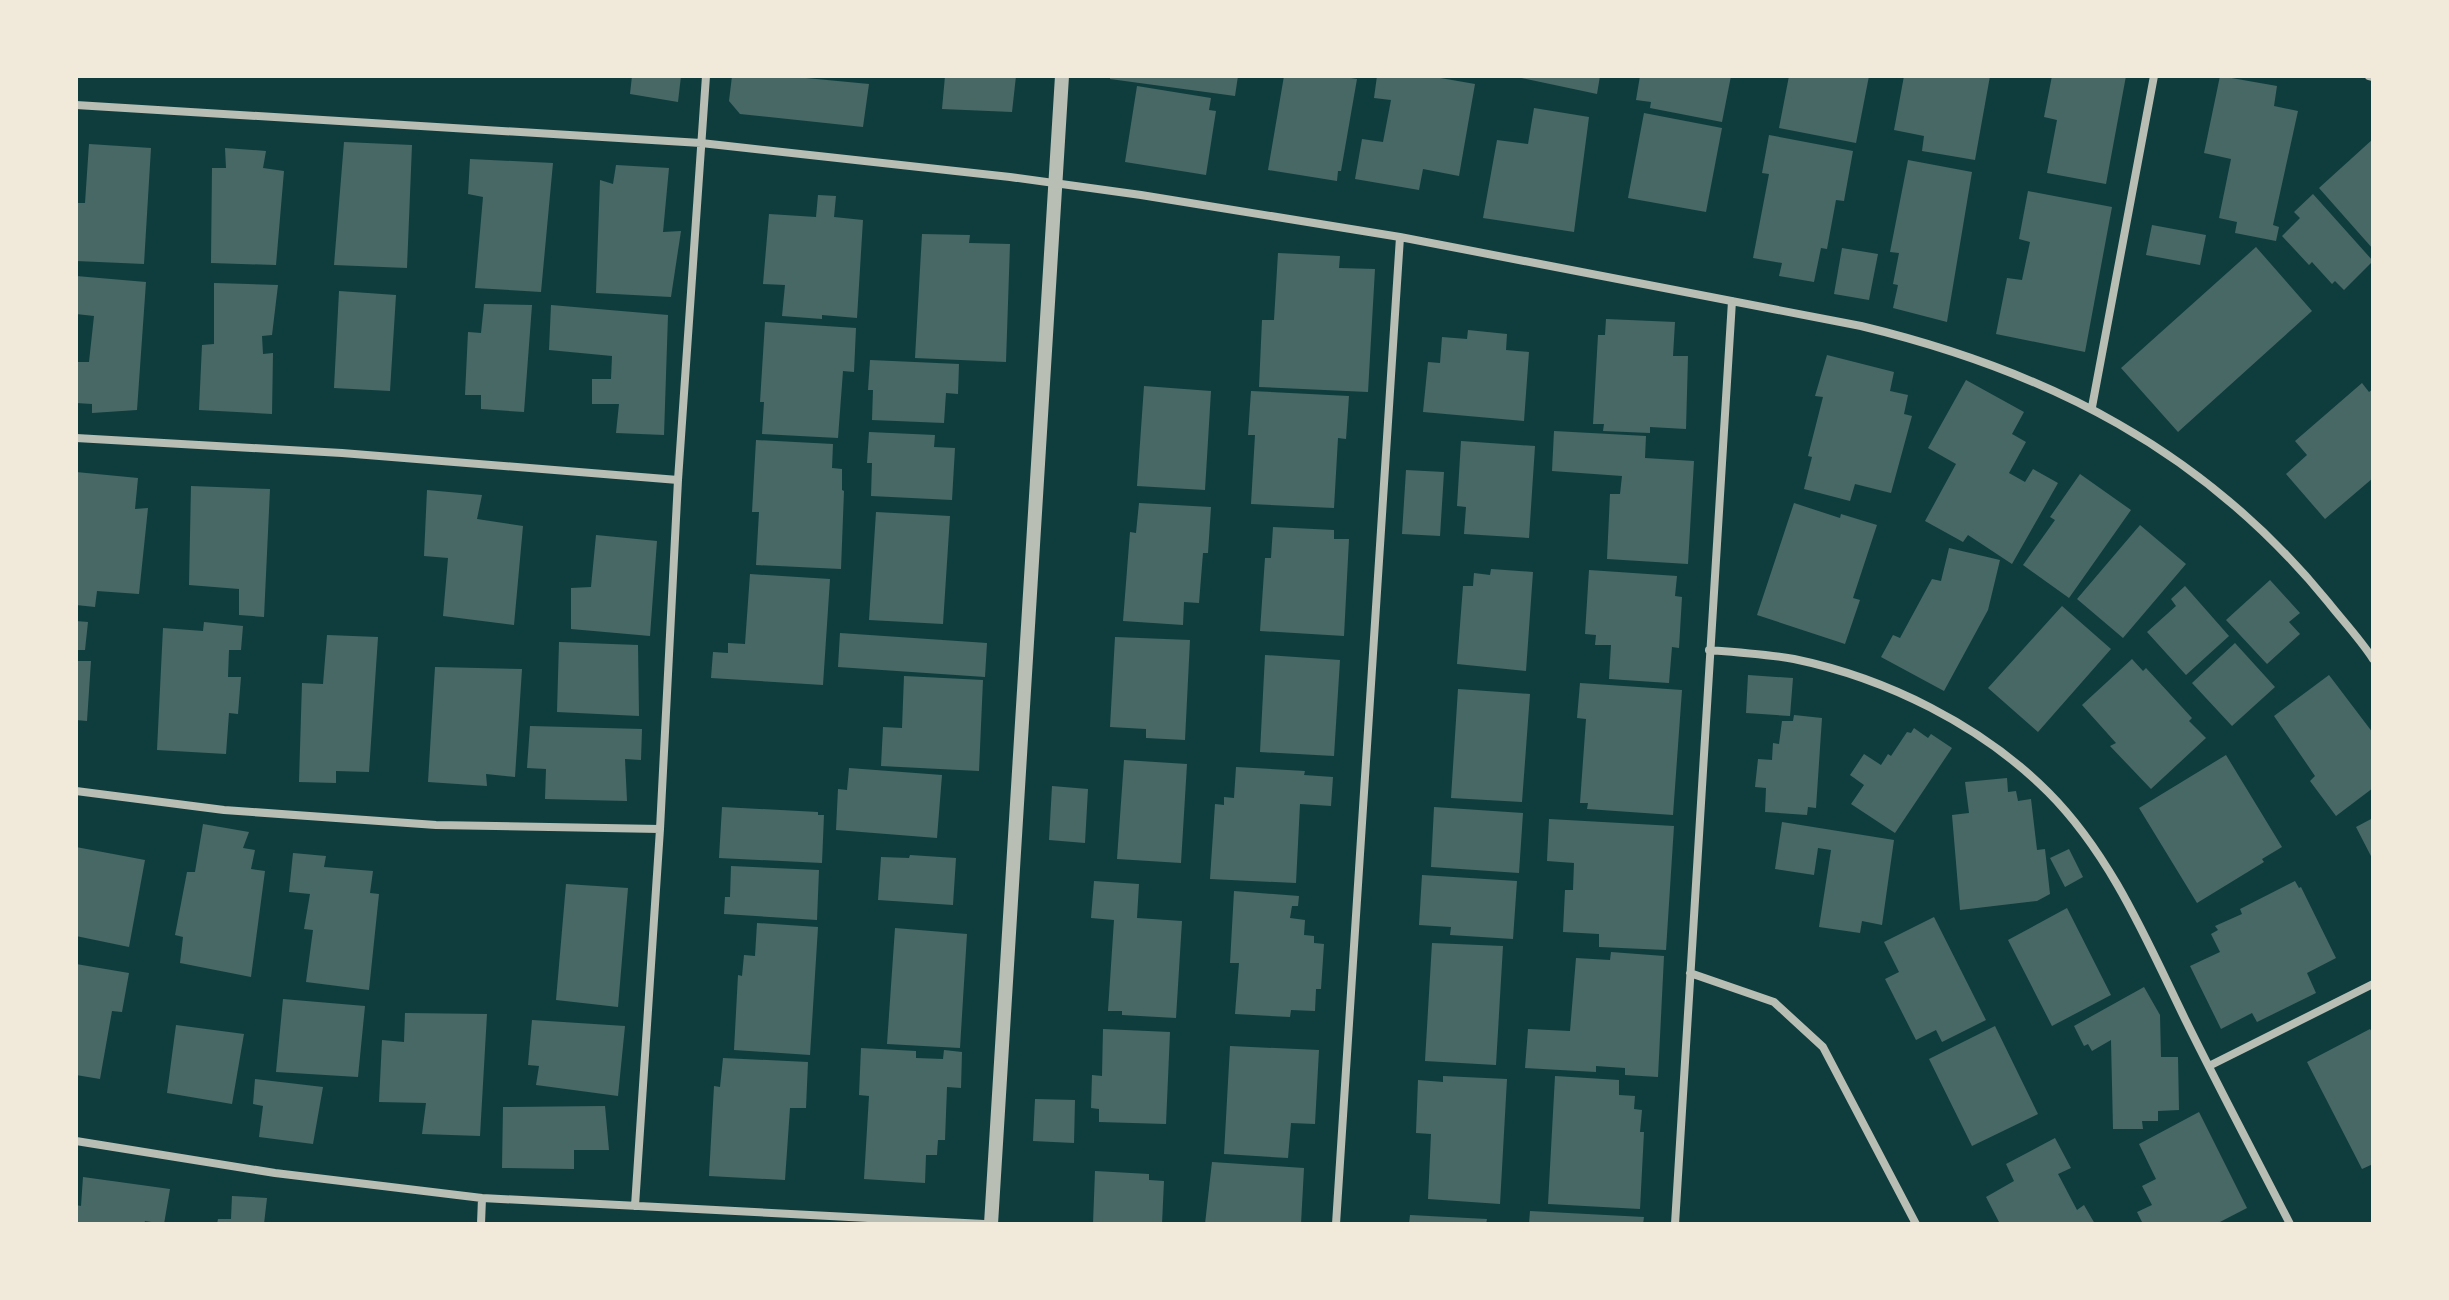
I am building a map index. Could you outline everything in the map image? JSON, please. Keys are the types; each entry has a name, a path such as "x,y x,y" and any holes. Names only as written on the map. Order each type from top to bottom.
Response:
{"street":[{"path":"635,1206 660,829 678,480 706,76"},
{"path":"991,1224 1062,76"},
{"path":"2092,407 2154,76"},
{"path":"76,105 701,143 1056,184 1400,237 1861,326 1944,348 2025,377 2092,407 2186,466 2297,565 2373,659"},
{"path":"1336,1224 1400,237"},
{"path":"1675,1224 1732,301"},
{"path":"76,438 342,453 678,480"},
{"path":"1709,650 1793,659 1866,680 1905,696 1952,720 2013,762 2049,793 2085,837 2126,898 2290,1224"},
{"path":"76,791 224,810 436,825 660,829"},
{"path":"1690,973 1774,1002 1823,1047 1916,1224"},
{"path":"2209,1066 2373,984"},
{"path":"76,1141 275,1173 482,1198 984,1224"},
{"path":"481,1224 482,1198"}],"building":[{"path":"632,76 681,76 678,102 630,94"},
{"path":"732,76 785,76 869,84 863,127 740,114 729,101"},
{"path":"945,76 1016,76 1012,112 942,109"},
{"path":"1110,76 1238,76 1235,96 1110,79"},
{"path":"1284,76 1357,79 1337,181 1268,170"},
{"path":"1377,76 1429,76 1475,84 1459,176 1423,169 1419,190 1355,179 1362,139 1383,142 1391,100 1374,98"},
{"path":"1512,76 1600,76 1597,94"},
{"path":"1640,76 1731,76 1722,122 1650,108 1651,102 1636,100"},
{"path":"1789,76 1869,76 1856,143 1779,128"},
{"path":"1904,76 1990,76 1975,160 1922,151 1924,136 1894,130"},
{"path":"2052,76 2126,76 2106,184 2047,173 2057,120 2044,117"},
{"path":"2220,76 2277,86 2274,106 2298,111 2273,225 2279,227 2276,241 2235,233 2237,222 2219,218 2231,159 2204,153"},
{"path":"1137,86 1211,98 1209,110 1216,111 1206,175 1125,162"},
{"path":"1534,108 1589,117 1574,232 1483,218 1497,140 1528,144"},
{"path":"1644,113 1722,128 1706,212 1628,198"},
{"path":"1769,135 1853,151 1844,201 1836,200 1827,249 1821,248 1814,282 1779,276 1782,263 1753,258 1769,174 1762,173"},
{"path":"2373,139 2373,249 2319,188"},
{"path":"344,142 412,145 407,268 334,265"},
{"path":"89,144 151,148 144,264 76,261 76,203 85,203"},
{"path":"225,148 266,151 263,168 284,171 276,265 211,263 212,168 226,168"},
{"path":"470,159 553,163 541,292 475,288 483,197 468,194"},
{"path":"1908,160 1972,172 1947,322 1893,308 1898,285 1893,284 1899,253 1890,252"},
{"path":"616,165 669,168 663,232 681,231 671,297 596,293 600,180 613,184"},
{"path":"2028,191 2112,207 2085,352 1996,334 2007,278 2022,280 2030,242 2019,239"},
{"path":"2313,194 2373,261 2344,290 2335,281 2332,284 2312,262 2309,265 2282,236 2300,218 2294,212"},
{"path":"818,195 836,196 834,217 863,220 857,318 782,316 785,285 763,284 769,214 816,217"},
{"path":"2152,225 2206,235 2200,265 2146,255"},
{"path":"922,234 970,235 969,243 1010,244 1006,362 915,358"},
{"path":"2256,247 2312,311 2178,432 2121,368"},
{"path":"1842,248 1878,254 1869,300 1834,294"},
{"path":"1278,253 1340,256 1339,268 1375,269 1368,392 1259,387 1262,320 1274,320"},
{"path":"76,276 146,282 137,410 92,413 92,404 76,403 77,362 89,362 94,316 76,314"},
{"path":"214,283 278,285 272,335 262,336 263,354 273,353 272,414 199,410 202,345 214,344"},
{"path":"339,291 396,295 390,391 334,388"},
{"path":"484,304 532,305 524,412 481,409 481,395 465,395 468,332 481,333"},
{"path":"551,305 668,315 664,435 616,433 619,404 592,404 592,379 611,379 612,356 549,350"},
{"path":"1606,319 1675,322 1673,356 1688,356 1686,429 1650,427 1650,433 1603,431 1604,424 1593,424 1598,335 1605,335"},
{"path":"765,322 856,328 854,372 843,371 838,438 762,434 764,402 760,402"},
{"path":"1468,330 1507,334 1506,350 1529,352 1524,421 1423,412 1428,362 1440,363 1442,337 1467,339"},
{"path":"1827,355 1894,372 1890,391 1908,395 1904,414 1912,416 1891,493 1855,484 1850,501 1804,489 1812,457 1808,456 1823,397 1815,396"},
{"path":"870,360 959,364 958,394 946,393 944,423 872,420 873,390 868,390"},
{"path":"1966,380 2024,412 2012,434 2026,442 2009,473 2025,482 2033,469 2058,483 2012,564 1968,535 1963,542 1925,521 1956,464 1928,448"},
{"path":"2362,383 2369,392 2373,389 2373,478 2325,519 2286,474 2307,455 2295,441"},
{"path":"1144,386 1211,391 1205,490 1137,486"},
{"path":"1251,391 1349,396 1346,439 1338,438 1334,508 1251,504 1255,435 1248,435"},
{"path":"1554,431 1646,436 1645,458 1694,461 1688,564 1607,559 1610,494 1620,494 1622,476 1552,471"},
{"path":"869,432 935,435 934,447 955,448 952,500 871,496 872,463 867,463"},
{"path":"756,440 833,444 832,468 842,469 844,491 841,569 756,565 759,512 752,512"},
{"path":"1461,441 1535,446 1529,538 1464,534 1466,507 1457,506"},
{"path":"1406,470 1444,472 1440,536 1402,534"},
{"path":"76,472 138,478 135,509 148,508 139,594 97,591 95,607 76,605"},
{"path":"2080,474 2131,510 2069,598 2023,565 2055,520 2050,517"},
{"path":"191,486 270,489 264,617 239,615 239,589 189,585"},
{"path":"427,490 482,495 477,519 523,526 514,625 443,616 448,558 424,556"},
{"path":"1139,503 1211,507 1208,553 1203,553 1199,603 1184,602 1183,625 1123,621 1130,532 1136,533"},
{"path":"1794,503 1840,518 1841,514 1877,525 1853,598 1860,600 1845,644 1757,615"},
{"path":"876,512 950,516 943,624 869,620"},
{"path":"2140,525 2186,564 2123,638 2077,599"},
{"path":"1273,527 1334,530 1334,539 1349,539 1344,636 1260,631 1265,558 1271,558"},
{"path":"596,535 657,541 650,636 571,629 571,588 591,587"},
{"path":"1949,548 2000,560 1988,610 1944,691 1881,657 1893,635 1900,638 1932,579 1941,581"},
{"path":"1491,569 1533,572 1526,671 1457,664 1463,586 1473,586 1474,573 1490,575"},
{"path":"1589,570 1677,576 1675,596 1682,597 1679,648 1672,647 1669,683 1609,679 1611,645 1595,645 1596,635 1585,634"},
{"path":"750,574 830,579 823,685 711,678 713,652 728,653 728,643 745,644"},
{"path":"2270,580 2300,613 2289,622 2300,634 2267,664 2226,620"},
{"path":"2185,586 2229,636 2186,675 2147,632 2176,606 2171,599"},
{"path":"2062,606 2111,649 2038,732 1988,688"},
{"path":"76,621 88,622 85,650 76,650"},
{"path":"204,622 243,626 241,650 229,650 228,677 241,677 238,714 229,713 226,754 157,750 163,628 203,631"},
{"path":"840,633 987,643 985,677 838,667"},
{"path":"327,635 378,637 369,772 336,771 336,783 299,782 302,683 323,684"},
{"path":"1115,637 1190,640 1185,740 1146,738 1146,729 1110,727"},
{"path":"559,642 638,645 639,716 557,712"},
{"path":"2235,643 2275,687 2232,726 2192,683"},
{"path":"1265,655 1340,660 1334,756 1260,752"},
{"path":"2132,659 2143,671 2146,668 2206,738 2151,789 2110,746 2116,743 2082,705"},
{"path":"76,661 91,661 87,721 76,720"},
{"path":"435,667 522,669 515,777 486,774 487,786 428,782"},
{"path":"1748,675 1793,678 1790,716 1746,713"},
{"path":"2329,675 2373,733 2373,788 2336,816 2310,781 2315,776 2274,716"},
{"path":"904,676 983,680 979,771 881,766 883,727 902,728"},
{"path":"1580,683 1682,690 1673,815 1587,809 1588,803 1580,803 1586,719 1577,718"},
{"path":"1458,689 1530,694 1522,802 1451,798"},
{"path":"1794,715 1822,718 1816,808 1808,807 1807,815 1765,812 1766,788 1755,787 1758,759 1772,760 1773,743 1779,744 1782,721 1793,721"},
{"path":"530,726 642,729 641,760 625,759 627,801 545,799 546,769 527,768"},
{"path":"1914,728 1928,738 1931,734 1952,748 1895,833 1851,804 1864,785 1850,775 1864,754 1881,765 1907,732 1911,733"},
{"path":"2226,755 2282,847 2262,859 2264,862 2197,903 2139,808"},
{"path":"1124,760 1187,764 1181,863 1117,859"},
{"path":"1236,767 1305,771 1304,775 1333,777 1331,806 1300,804 1296,883 1210,879 1215,804 1224,805 1224,797 1234,798"},
{"path":"849,768 942,775 937,838 836,830 838,789 847,790"},
{"path":"2007,778 2008,792 2016,791 2018,801 2031,799 2037,850 2045,849 2050,894 2037,901 1960,910 1952,815 1969,813 1965,782"},
{"path":"1052,786 1088,789 1085,843 1049,840"},
{"path":"722,807 818,812 818,815 824,815 822,863 719,858"},
{"path":"1434,807 1523,813 1519,873 1431,867"},
{"path":"2373,818 2373,860 2356,827"},
{"path":"1549,819 1674,826 1666,950 1599,947 1599,934 1563,932 1565,890 1573,890 1574,863 1547,861"},
{"path":"1782,822 1894,840 1882,925 1862,921 1860,933 1819,927 1831,850 1818,848 1814,875 1775,869"},
{"path":"203,824 249,832 243,848 255,850 251,869 265,871 251,977 180,963 183,937 175,935 187,872 195,872"},
{"path":"76,847 145,860 129,947 76,936"},
{"path":"2069,849 2083,877 2065,887 2050,858"},
{"path":"293,853 326,856 324,867 373,871 370,893 379,894 369,990 306,982 313,930 304,929 310,894 289,892"},
{"path":"910,855 956,858 953,905 878,900 881,857 909,858"},
{"path":"731,866 819,870 817,920 724,914 725,897 730,897"},
{"path":"1422,875 1517,881 1513,939 1450,935 1451,927 1419,925"},
{"path":"1094,881 1139,884 1137,918 1182,921 1176,1018 1122,1015 1122,1011 1108,1011 1114,920 1091,918"},
{"path":"2295,881 2301,887 2336,958 2307,973 2316,993 2257,1022 2252,1013 2221,1029 2190,966 2220,952 2211,934 2218,930 2215,926 2242,914 2240,909"},
{"path":"566,884 628,888 618,1007 556,1000"},
{"path":"1234,891 1299,896 1298,906 1292,906 1290,918 1305,920 1304,935 1314,936 1314,943 1324,944 1321,989 1316,989 1315,1011 1291,1010 1290,1017 1235,1014 1239,963 1230,963"},
{"path":"2067,908 2111,995 2052,1026 2008,940"},
{"path":"1934,917 1986,1020 1942,1042 1936,1030 1916,1040 1885,979 1899,972 1884,942"},
{"path":"757,923 818,927 810,1055 734,1050 738,975 742,976 744,955 755,956"},
{"path":"895,928 967,934 960,1048 887,1044"},
{"path":"1432,943 1503,946 1496,1065 1425,1061"},
{"path":"1611,952 1664,956 1658,1077 1625,1075 1625,1068 1596,1066 1596,1072 1525,1068 1528,1029 1570,1031 1576,958 1610,960"},
{"path":"76,964 129,973 122,1012 112,1011 100,1079 76,1075"},
{"path":"2144,987 2160,1015 2161,1057 2178,1057 2179,1110 2158,1111 2158,1121 2142,1121 2143,1129 2113,1129 2111,1040 2092,1051 2088,1044 2084,1046 2074,1026"},
{"path":"283,999 365,1006 358,1077 276,1072"},
{"path":"405,1013 487,1014 480,1136 422,1134 426,1103 379,1102 382,1040 404,1042"},
{"path":"532,1020 625,1026 618,1096 536,1085 539,1066 528,1065"},
{"path":"176,1025 244,1034 232,1104 167,1093"},
{"path":"1995,1026 2038,1114 1972,1146 1929,1059"},
{"path":"1103,1029 1170,1032 1166,1124 1099,1122 1099,1109 1091,1108 1092,1075 1102,1076"},
{"path":"2370,1029 2373,1034 2373,1164 2362,1169 2307,1062"},
{"path":"1230,1046 1319,1050 1315,1124 1291,1123 1288,1158 1224,1154"},
{"path":"861,1048 916,1051 916,1058 943,1059 944,1050 962,1052 961,1088 947,1087 945,1140 938,1140 937,1155 926,1155 925,1183 864,1179 869,1096 859,1095"},
{"path":"723,1058 808,1062 806,1108 790,1108 785,1180 709,1176 714,1086 720,1087"},
{"path":"1443,1076 1507,1079 1500,1204 1428,1199 1431,1134 1416,1133 1418,1080 1443,1082"},
{"path":"1555,1076 1619,1080 1619,1095 1635,1096 1634,1109 1642,1110 1640,1132 1644,1132 1640,1209 1548,1204"},
{"path":"255,1079 323,1087 313,1144 259,1137 263,1106 253,1104"},
{"path":"1035,1099 1075,1100 1074,1143 1033,1141"},
{"path":"605,1106 609,1150 574,1150 574,1169 502,1168 503,1107"},
{"path":"2199,1112 2247,1208 2216,1224 2143,1224 2137,1212 2152,1205 2142,1186 2156,1179 2139,1144"},
{"path":"2055,1138 2071,1168 2058,1174 2077,1210 2084,1205 2095,1224 2000,1224 1986,1197 2014,1181 2006,1164"},
{"path":"1212,1162 1304,1168 1301,1224 1205,1224"},
{"path":"1095,1171 1149,1174 1149,1180 1164,1181 1162,1224 1093,1224"},
{"path":"83,1177 170,1189 164,1224 145,1221 144,1224 76,1224 76,1205 81,1206"},
{"path":"232,1196 267,1198 264,1224 217,1224 218,1219 231,1219"},
{"path":"1530,1211 1644,1217 1643,1224 1529,1224"},
{"path":"1410,1215 1487,1219 1486,1224 1409,1224"}]}
